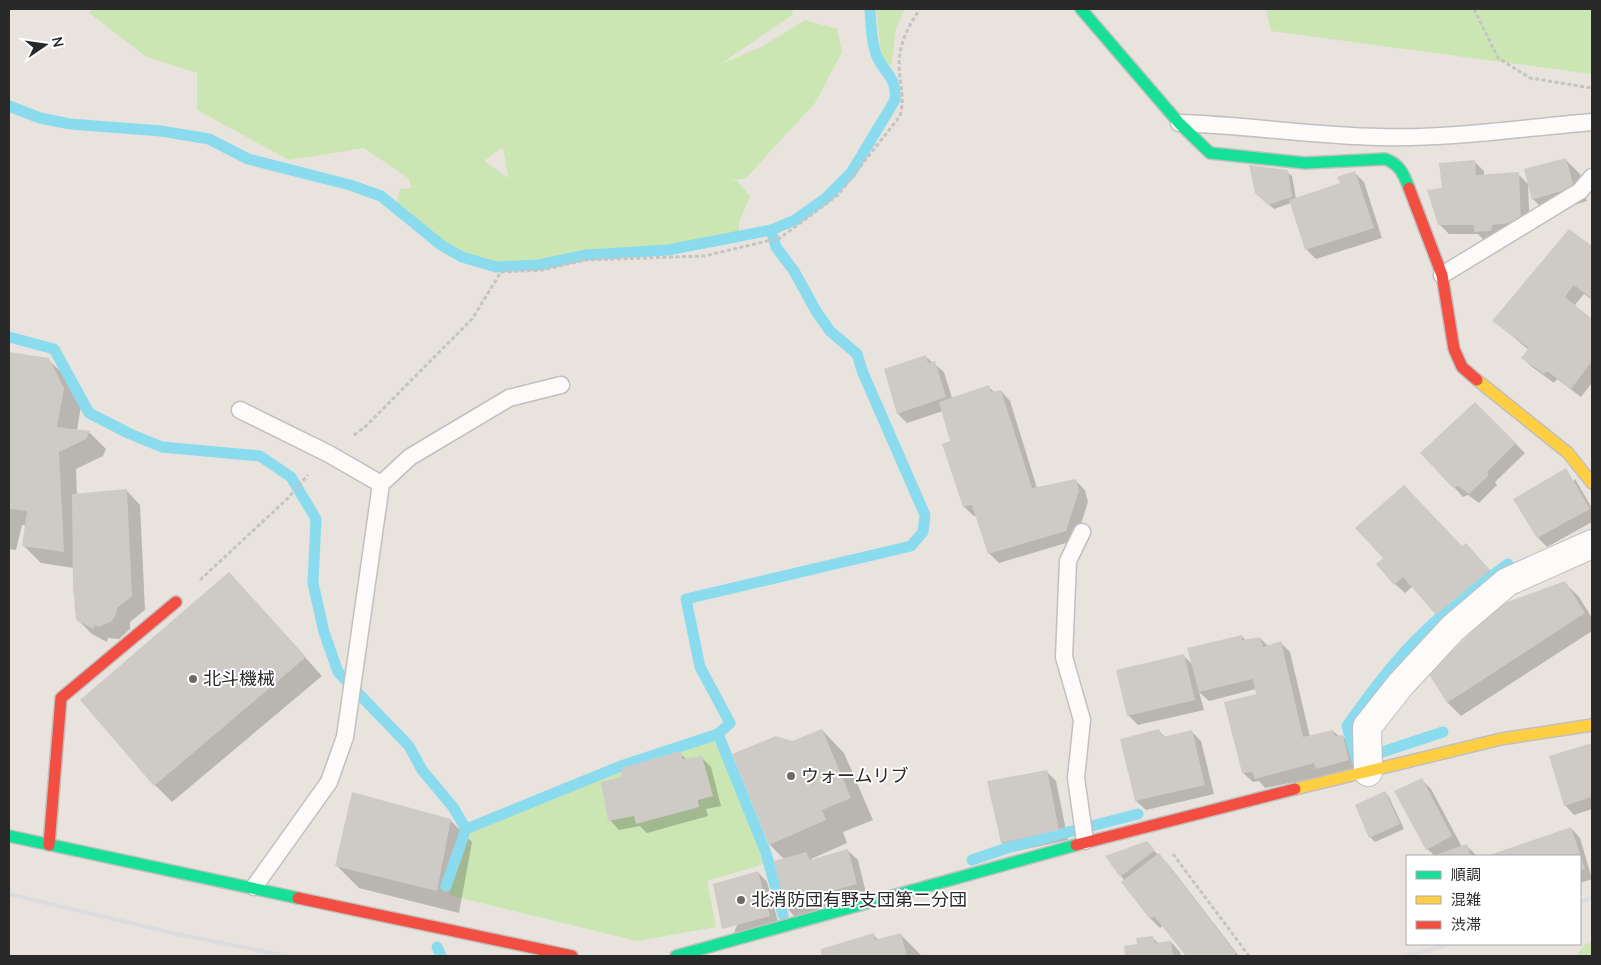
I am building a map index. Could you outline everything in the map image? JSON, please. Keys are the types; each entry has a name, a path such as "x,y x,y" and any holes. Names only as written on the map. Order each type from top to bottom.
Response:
{"street":[{"path":"1081,9 1179,123 1210,153 1305,163 1385,159 1394,162 1403,173 1442,275 1450,331 1454,349 1462,367 1491,393 1530,421 1568,453 1592,483"},
{"path":"1368,772 1366,727 1401,684 1453,628 1507,582 1592,544"},
{"path":"49,845 61,698 176,602"},
{"path":"676,956 1150,824 1501,739 1592,725"},
{"path":"9,836 572,956"}],"lane":[{"path":"1179,123 1224,124 1314,134 1381,138 1592,122"},
{"path":"1442,275 1580,191 1592,177"},
{"path":"254,887 330,782 345,737 381,484 410,456 510,398 561,385"},
{"path":"240,410 329,454 381,484"},
{"path":"1082,532 1068,561 1064,657 1082,720 1076,778 1085,841"}],"path":[{"path":"176,602 287,499 329,454 366,426 472,319 501,272 542,270 585,260 704,256 771,241 780,238 838,196 900,116 904,101 899,66 902,42 920,9"},
{"path":"1474,9 1498,58 1530,78 1592,88"},
{"path":"1150,824 1249,956"}],"green space":[{"path":"92,9 793,9 792,15 719,65 763,46 805,20 837,29 842,52 815,103 746,178 730,181 737,181 750,196 739,223 739,235 665,249 585,253 539,263 496,265 462,256 442,245 400,210 397,202 400,189 412,188 408,178 364,148 289,160 197,110 197,73 147,57 89,13","holes":["503,147 508,178 484,161"]},
{"path":"876,9 905,9 896,28 891,66 882,59"},
{"path":"1266,9 1592,9 1592,74 1271,31"},
{"path":"716,738 764,864 707,881 716,927 637,941 449,895 471,832 619,768"},
{"path":"1592,942 1592,956 1576,956 1584,945"}],"building":[{"path":"1566,158 1574,187 1532,200 1524,169"},
{"path":"1475,160 1476,175 1519,172 1521,222 1492,225 1491,231 1474,232 1474,225 1438,225 1427,190 1442,188 1439,163"},
{"path":"1249,165 1288,170 1292,197 1268,205 1255,193"},
{"path":"1355,171 1374,228 1305,250 1289,200 1340,183 1337,177"},
{"path":"1569,229 1592,246 1592,299 1574,285 1565,297 1592,319 1592,361 1571,389 1547,371 1544,374 1521,358 1529,348 1492,321"},
{"path":"9,352 49,358 64,388 57,427 90,431 86,439 59,452 64,552 22,546 27,511 9,509"},
{"path":"926,355 928,363 935,361 946,397 897,414 884,369"},
{"path":"989,385 991,392 1001,390 1032,488 1076,479 1079,491 1066,531 988,554 972,505 963,507 942,444 950,441 939,402"},
{"path":"1475,402 1516,443 1487,472 1489,475 1469,494 1458,486 1453,488 1420,453"},
{"path":"1566,468 1590,509 1537,538 1513,499"},
{"path":"1404,485 1462,546 1466,543 1490,570 1436,615 1403,577 1394,585 1376,564 1383,558 1355,528"},
{"path":"127,489 132,596 117,608 112,621 99,627 95,625 93,629 76,620 73,587 72,494"},
{"name":"北斗機械","path":"229,572 306,657 154,786 80,700"},
{"path":"1565,581 1585,613 1447,703 1429,674 1499,605"},
{"path":"1242,635 1242,640 1260,637 1263,647 1281,641 1303,737 1333,730 1335,736 1343,735 1349,760 1316,769 1314,763 1255,779 1252,772 1242,773 1224,702 1256,694 1253,679 1199,692 1187,648"},
{"path":"1184,654 1195,700 1127,716 1116,670"},
{"name":"ウォームリブ","path":"822,729 851,798 822,810 826,820 769,845 732,754 776,736 792,741"},
{"path":"1159,729 1163,737 1192,730 1205,785 1135,801 1120,739"},
{"path":"1592,743 1592,797 1564,806 1549,756"},
{"path":"680,751 683,759 702,756 713,796 698,800 699,807 636,824 634,816 608,821 601,782 622,777 621,768"},
{"path":"1047,770 1059,830 1001,843 987,781"},
{"path":"1422,778 1452,836 1426,850 1394,791"},
{"path":"1385,791 1400,824 1369,838 1355,805"},
{"path":"352,792 451,819 437,891 335,866"},
{"path":"1571,827 1580,855 1490,855"},
{"path":"1147,841 1155,850 1120,877 1105,856"},
{"path":"1467,844 1471,855 1435,855"},
{"path":"848,849 857,884 815,896 815,900 786,909 774,861 806,852 810,860"},
{"path":"1159,853 1236,953 1233,956 1186,956 1154,916 1150,919 1121,882"},
{"path":"1581,857 1585,869 1581,871"},
{"name":"北消防団有野支団第二分団","path":"758,871 770,916 722,929 713,884"},
{"path":"874,933 875,940 901,933 907,956 821,956 821,949"},
{"path":"1153,936 1155,943 1171,941 1173,956 1125,956 1124,946 1137,944 1136,938"}],"waterway":[{"path":"9,106 40,118 70,124 161,131 209,139 248,159 350,185 381,196 441,245 462,257 496,267 539,265 586,255 668,250 771,230 795,220 826,198 851,173 895,100 892,79 881,64 875,51 870,9"},
{"path":"446,886 466,829 621,766 718,734 730,723 700,667 686,599 911,546 923,532 925,515 863,373 857,354 830,331 816,311 794,271 776,247 771,230"},
{"path":"9,337 54,349 89,413 130,434 162,447 260,456 291,477 316,519 313,583 324,632 338,672 409,746 422,770 453,807 466,829"},
{"path":"1357,761 1347,726 1373,690 1401,656 1432,624 1508,564"},
{"path":"1367,757 1443,732"},
{"path":"718,734 766,853 783,915"},
{"path":"972,860 1007,848 1138,814"},
{"path":"437,947 441,956"}],"railway":[{"path":"9,894 172,933 287,956"},
{"path":"1581,902 1592,898"},
{"path":"1406,956 1446,945"}],"traffic: fast":[{"path":"1081,9 1179,123 1210,153 1305,163 1385,159 1398,167 1409,188"},
{"path":"9,836 298,898"},
{"path":"676,956 1076,845"}],"traffic: slow":[{"path":"1477,380 1568,453 1592,483"},
{"path":"1295,789 1501,739 1592,725"}],"traffic: jam":[{"path":"1409,188 1442,275 1454,349 1462,367 1477,380"},
{"path":"49,845 61,698 176,602"},
{"path":"1076,845 1295,789"},
{"path":"298,898 572,956"}],"place":[{"name":"北斗機械","path":"193,679"},
{"name":"ウォームリブ","path":"791,776"},
{"name":"北消防団有野支団第二分団","path":"741,900"}]}
